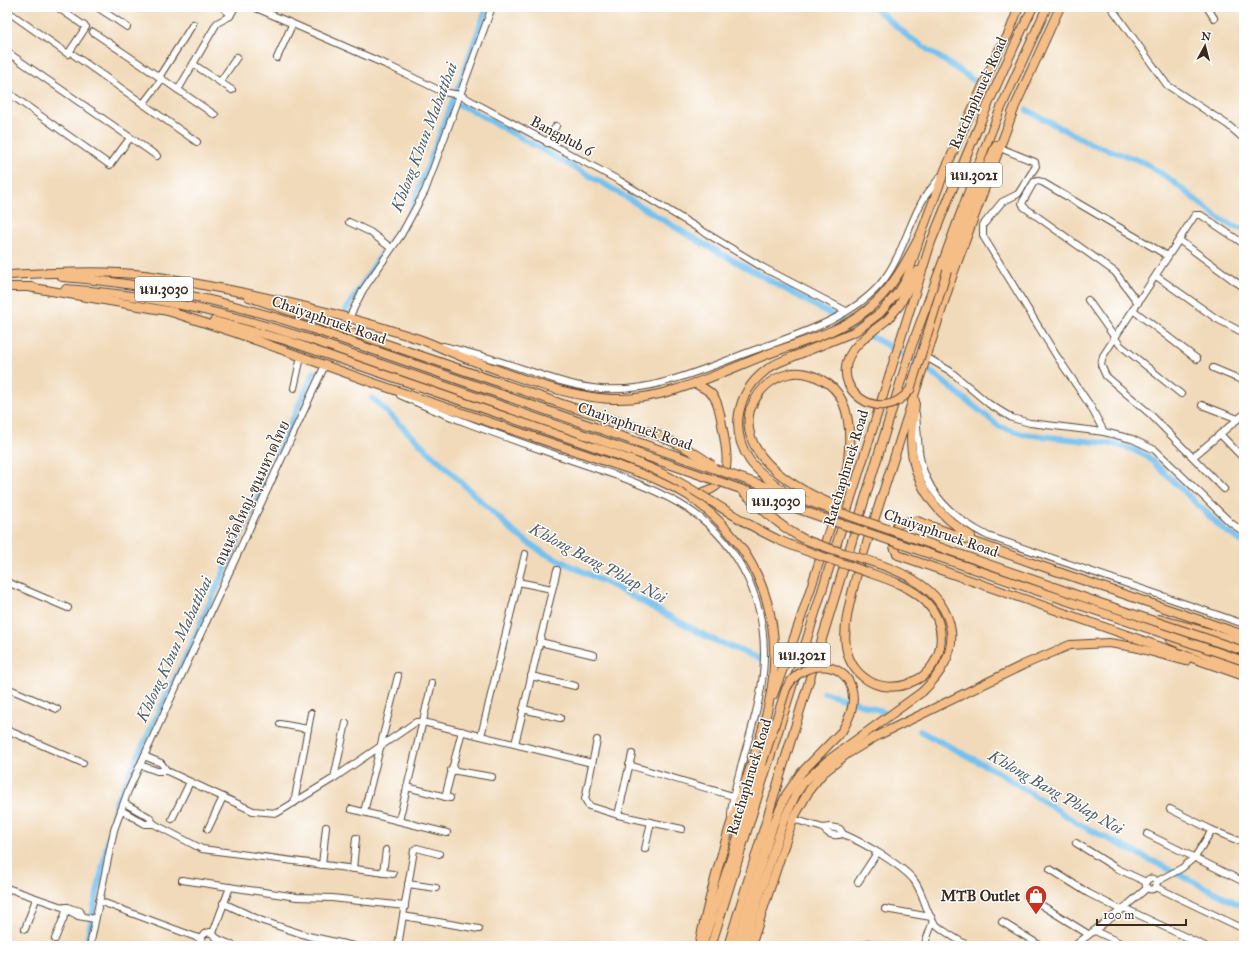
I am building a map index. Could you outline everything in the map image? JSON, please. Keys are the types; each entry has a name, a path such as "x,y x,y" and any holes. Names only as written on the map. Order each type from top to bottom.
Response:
{"main road":[{"name":"Ratchaphruek Road","path":"711,946 931,242 972,140 1010,54 1033,7"},
{"name":"Ratchaphruek Road","path":"728,946 911,348 984,150 1000,110 1047,7"},
{"path":"931,242 914,279 899,306 888,319 854,349 846,368 848,382 858,397 865,401 879,406 891,404 905,396 910,390 947,271 990,158 1060,7"},
{"name":"Ratchaphruek Road","path":"1008,35 1015,8"},
{"path":"1000,78 1008,35"},
{"path":"1008,35 999,50 945,170 921,234 914,259 900,290 869,323 846,337 792,357 765,370 746,391 737,418 737,429 744,450 756,469 785,492 833,518 1111,616 1244,670"},
{"path":"28,287 168,311 224,323 278,338 628,459 678,482 782,542 890,581 909,589 926,601 940,624 941,633 939,650 930,668 923,676 908,684 900,686 886,687 873,684 861,676 849,659 845,646 844,630 856,577 916,390 925,360 957,262 1014,109"},
{"path":"9,275 69,272 118,273 164,277 272,298 349,318 421,340 506,372 569,392 612,399 648,396 694,383 841,326 865,312 889,288 901,272 921,234"},
{"name":"Chaiyaphruek Road","path":"9,275 82,278 169,290 260,312 313,329 1097,602 1244,651"},
{"path":"204,285 277,306 683,446 729,478 786,528 815,543 902,574 926,587 943,609 950,624 952,637 945,664 932,683 922,692 827,761 804,782 796,794 780,830 743,946"},
{"name":"Chaiyaphruek Road","path":"7,287 79,290 138,297 195,307 251,321 309,339 831,521 1244,661"},
{"path":"168,311 236,333 371,382 642,474 688,495 730,532 745,553 762,585 770,616 774,653 772,680 766,712"},
{"path":"700,946 705,915 730,826 752,763 766,712 811,588 842,490 848,463 848,424 844,403 834,388 815,376 803,373 792,372 770,381 760,390 750,410 748,418 749,432 758,452 767,462 780,474 811,495 857,514 1116,606 1244,642"},
{"path":"688,495 712,489 723,479 727,469 727,453 716,401 711,393 694,383"},
{"path":"916,390 911,436 911,452 915,470 922,487 930,501 942,515 954,526 983,544"},
{"path":"1244,635 1034,564 917,521 908,521 897,525 893,543 894,549 898,555 1244,676"},
{"path":"751,946 793,819 810,789 823,773 847,754 877,736 1054,651 1070,645 1109,643 1134,647 1178,660 1199,661"},
{"path":"700,946 717,903 786,689 790,682 805,669 812,666 827,667 841,673 847,679 850,686 853,700 849,719 842,731 801,773 786,795 773,825 736,946"}],"street":[{"path":"7,12 68,54 86,27 57,7"},
{"path":"97,7 127,26"},
{"path":"223,7 230,16"},
{"path":"178,90 218,23 230,16 235,7"},
{"name":"Bangplub 6","path":"254,7 292,25 387,65 443,92 459,96 641,193 762,267 846,311"},
{"path":"349,318 363,290 415,213 457,107 459,96 492,7"},
{"path":"1112,7 1166,85 1228,126 1244,139"},
{"path":"1207,7 1214,18"},
{"path":"144,104 193,24"},
{"path":"277,58 292,25"},
{"path":"93,32 215,115"},
{"path":"7,52 157,156"},
{"path":"74,56 197,142"},
{"path":"220,82 237,57"},
{"path":"193,64 232,90"},
{"path":"7,92 110,164 130,138"},
{"path":"547,143 556,126"},
{"path":"1000,148 1035,162 1036,166 1018,194 1002,202 983,225 983,236 1056,355 1097,417 1104,432"},
{"path":"421,340 580,386 628,389 663,383 821,324 841,315 868,296 882,283 897,260 924,198 945,170"},
{"path":"1138,303 1115,272 1024,207 1022,203 1034,182 1038,180 1042,182 1168,256"},
{"path":"1224,489 1194,457 1138,403 1106,376 1101,360 1195,215 1198,214 1244,244"},
{"path":"348,222 370,232 390,248"},
{"path":"1179,240 1244,287"},
{"path":"1156,276 1217,319 1244,333"},
{"path":"1088,300 1120,345 1181,394"},
{"path":"1133,310 1197,358"},
{"path":"294,388 301,357"},
{"path":"925,360 950,371 989,404 1012,418 1030,423 1104,432 1132,439 1155,450 1221,513 1244,532"},
{"name":"ถนนวัดใหญ่-ขุนมหาดไทย","path":"90,946 114,830 121,810 144,756 325,365"},
{"path":"1214,368 1244,381"},
{"path":"371,382 424,407 651,489 682,504 701,519 726,544 748,578 756,600 764,634 764,655 759,698 733,796 730,826"},
{"path":"1202,405 1238,419"},
{"path":"915,406 919,452 929,485 937,498 961,521 988,536 1244,624"},
{"path":"1194,457 1244,414"},
{"path":"1220,434 1244,459"},
{"path":"481,736 524,554"},
{"path":"515,744 557,570"},
{"path":"7,582 68,608"},
{"path":"518,582 552,589"},
{"path":"540,642 594,655"},
{"path":"364,812 398,676"},
{"path":"531,676 575,686"},
{"path":"399,821 432,683"},
{"path":"7,688 57,709"},
{"path":"523,709 560,718"},
{"path":"294,803 311,713"},
{"path":"140,765 157,771 167,771 253,812 277,813 334,778 416,722 423,722 592,762"},
{"path":"334,778 346,723"},
{"path":"280,724 308,729"},
{"path":"7,730 82,763"},
{"path":"407,787 448,797 451,770 462,731"},
{"path":"597,740 586,803 589,806 618,815 682,829"},
{"path":"618,815 632,754"},
{"path":"144,756 161,763 167,771"},
{"path":"629,765 733,796"},
{"path":"451,770 492,777"},
{"path":"172,819 190,782"},
{"path":"208,829 223,797"},
{"path":"124,803 149,817 154,824 202,849 392,874"},
{"path":"351,809 447,833"},
{"path":"1170,809 1212,830 1244,843"},
{"path":"121,810 145,824 154,824"},
{"path":"793,819 823,828 830,827 840,829 843,834 877,853 911,878 922,892 932,919 924,946"},
{"path":"645,850 651,822"},
{"path":"322,865 326,826"},
{"path":"1076,843 1152,890 1156,884 1182,868 1195,857 1212,830"},
{"path":"1147,834 1244,882"},
{"path":"353,869 356,838"},
{"path":"398,946 415,848 439,854"},
{"path":"383,873 386,850"},
{"path":"858,882 877,853"},
{"path":"1050,869 1088,893 1205,946"},
{"path":"1074,946 1122,909 1146,885 1150,878 1156,884 1244,929"},
{"path":"182,880 297,897 332,898 405,906"},
{"path":"408,884 436,888"},
{"path":"213,933 230,887"},
{"path":"7,888 36,899 80,911 84,916 95,919"},
{"path":"1027,896 1088,934"},
{"path":"26,929 36,899"},
{"path":"99,901 201,939"},
{"path":"223,903 260,920 308,936 354,946"},
{"path":"55,938 66,908"},
{"path":"885,909 932,919 968,946"},
{"path":"403,916 478,929"},
{"path":"1002,922 1041,946"},
{"path":"1095,931 1127,946"},
{"path":"201,939 206,933 213,933"},
{"path":"213,933 218,939 234,946"},
{"path":"201,939 203,946"},
{"path":"215,946 218,939"},
{"path":"868,943 882,946"}],"waterway":[{"name":"Khlong Khun Mahatthai","path":"346,310 383,252 408,218 487,7"},
{"path":"874,7 909,37 978,83"},
{"path":"452,103 469,109 606,185 691,237 892,348 931,372 1000,427 1023,434 1114,444 1132,449 1148,457 1224,530 1244,543"},
{"path":"1027,110 1089,143 1141,161 1167,177 1216,216 1232,226 1244,229"},
{"name":"Khlong Khun Mahatthai","path":"86,946 116,802 190,647 314,372"},
{"name":"Khlong Bang Phlap Noi","path":"372,398 516,534 542,552 617,588 709,638 761,659"},
{"name":"Khlong Bang Phlap Noi","path":"824,692 879,710 889,715"},
{"name":"Khlong Bang Phlap Noi","path":"920,731 998,772 1079,824 1244,907"}],"place":[{"name":"MTB Outlet","path":"1036,916"}]}
